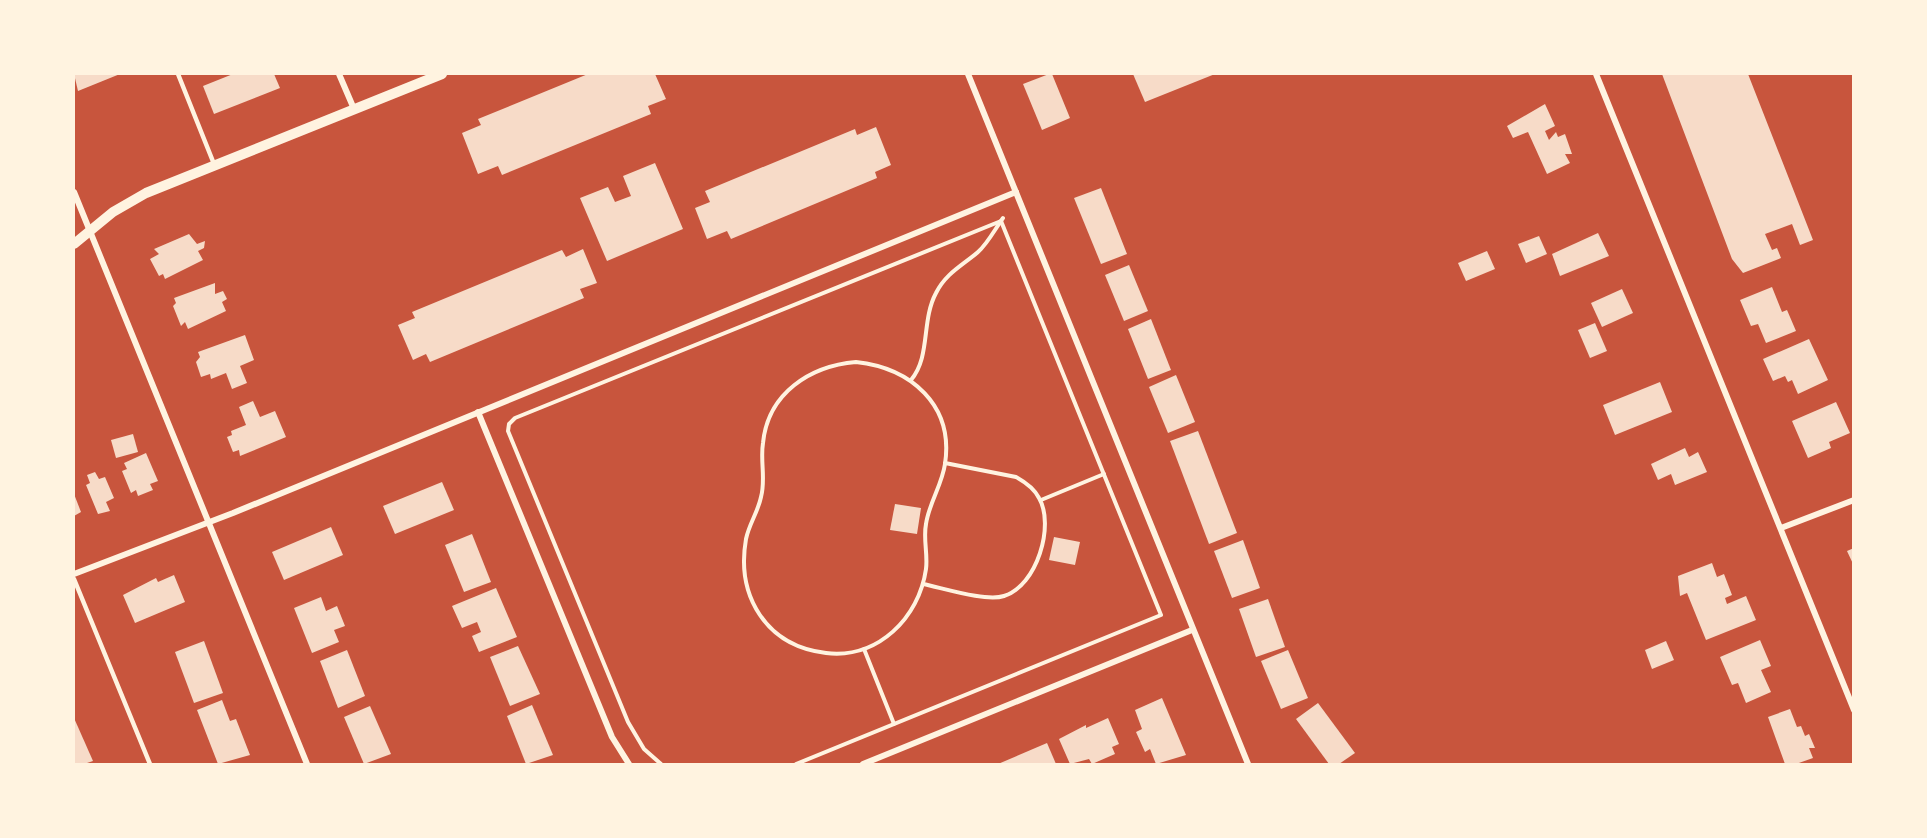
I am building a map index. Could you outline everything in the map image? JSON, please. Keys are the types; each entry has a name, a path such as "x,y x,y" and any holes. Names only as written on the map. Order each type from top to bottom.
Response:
{"street":[{"path":"339,74 354,109"},
{"path":"74,244 113,212 146,193 442,74"},
{"path":"968,74 1248,765"},
{"path":"1596,74 1854,710"},
{"path":"74,192 307,765"},
{"path":"74,574 208,522 1016,192"},
{"path":"478,412 612,737 629,765"},
{"path":"1781,528 1854,500"},
{"path":"863,765 1192,630"}],"lane":[{"path":"178,74 214,164"},
{"path":"74,579 150,765"}],"path":[{"path":"912,380 921,365 927,316 936,292 947,276 984,246 1002,220"},
{"path":"661,765 644,749 628,722 508,431 509,424 515,418 1002,220"},
{"path":"796,765 1161,615 1002,220"},
{"path":"856,362 877,364 912,380 937,409 945,432 945,464 925,525 926,568 923,584 915,606 906,621 893,633 864,649 830,654 798,647 775,631 753,605 745,584 744,556 751,521 762,496 762,443 766,428 778,403 797,381 814,371 836,364 856,362"},
{"path":"502,420 509,424"},
{"path":"923,584 993,598 1001,597 1020,588 1034,569 1043,547 1041,500 1032,488 1016,477 945,464"},
{"path":"1041,500 1104,474"},
{"path":"864,649 894,724"}],"building":[{"path":"74,74 120,74 78,91"},
{"path":"233,74 274,74 280,88 214,114 203,86"},
{"path":"588,74 655,74 666,99 648,106 651,114 502,175 498,166 478,174 462,133 481,125 478,119"},
{"path":"1052,74 1070,118 1042,130 1023,84"},
{"path":"1133,74 1215,74 1145,102"},
{"path":"1662,74 1748,74 1813,240 1800,245 1792,224 1765,234 1772,250 1777,248 1781,258 1743,273 1732,259"},
{"path":"1545,104 1555,126 1545,131 1549,140 1556,132 1558,137 1565,134 1572,154 1565,154 1570,163 1547,174 1528,132 1513,138 1507,126"},
{"path":"876,127 891,165 875,172 877,178 731,239 727,231 707,239 695,208 710,202 705,191 855,129 857,135"},
{"path":"655,163 683,229 607,261 580,198 608,187 615,202 631,196 623,176"},
{"path":"1101,188 1127,254 1101,264 1074,198"},
{"path":"1598,233 1609,256 1560,276 1552,254"},
{"path":"189,234 197,244 205,241 204,248 198,251 203,260 165,279 163,274 159,276 150,259 159,254 154,249"},
{"path":"1539,236 1547,254 1526,263 1518,244"},
{"path":"583,249 597,283 580,289 584,298 430,362 426,354 413,360 398,325 415,318 412,312 562,250 566,257"},
{"path":"1487,251 1495,269 1466,281 1458,263"},
{"path":"1129,265 1148,311 1124,321 1105,275"},
{"path":"215,283 215,294 223,291 227,299 222,302 226,311 188,329 185,322 181,326 173,306 176,303 174,298"},
{"path":"1772,287 1782,312 1787,310 1796,331 1766,343 1758,324 1751,326 1740,300"},
{"path":"1622,289 1633,313 1602,327 1591,303"},
{"path":"1151,319 1171,370 1148,379 1128,329"},
{"path":"1595,323 1607,351 1590,358 1578,330"},
{"path":"245,335 254,360 240,366 247,383 232,389 226,373 211,379 210,374 201,377 196,362 200,357 198,352"},
{"path":"1809,339 1828,380 1798,394 1792,380 1788,382 1785,376 1773,381 1763,359"},
{"path":"1176,375 1195,422 1168,433 1149,387"},
{"path":"1660,382 1672,412 1615,435 1603,405"},
{"path":"253,401 260,417 275,411 286,437 240,456 239,450 233,452 227,437 232,435 231,431 246,425 239,407"},
{"path":"1836,402 1850,433 1829,442 1831,448 1808,458 1792,421"},
{"path":"1198,431 1237,533 1209,544 1170,441"},
{"path":"133,434 138,452 116,458 111,440"},
{"path":"1685,448 1689,457 1698,452 1707,472 1675,485 1671,474 1658,480 1651,464"},
{"path":"146,453 158,481 150,484 153,490 138,496 136,490 131,493 122,471 127,469 124,463"},
{"path":"95,472 99,479 105,477 114,498 106,502 110,511 98,514 86,485 90,483 87,475"},
{"path":"442,482 454,510 395,534 383,506"},
{"path":"74,494 81,512 74,516"},
{"path":"895,504 921,508 917,534 890,530"},
{"path":"331,527 343,555 284,580 272,552"},
{"path":"472,534 491,582 464,592 445,545"},
{"path":"1054,537 1080,542 1075,565 1049,560"},
{"path":"1243,540 1260,588 1232,598 1214,551"},
{"path":"1854,548 1854,566 1847,551"},
{"path":"1712,563 1717,577 1724,574 1732,595 1725,598 1727,604 1746,596 1756,620 1706,640 1687,593 1680,596 1678,576"},
{"path":"174,575 185,602 135,623 123,595 156,578 158,582"},
{"path":"496,588 517,637 479,652 472,636 481,632 477,622 462,628 452,606"},
{"path":"321,597 326,611 337,606 345,626 334,630 339,642 312,653 294,608"},
{"path":"1268,599 1285,647 1256,657 1239,609"},
{"path":"1760,640 1771,666 1761,670 1771,692 1746,703 1738,683 1732,685 1720,657"},
{"path":"204,641 223,693 194,703 175,652"},
{"path":"1666,641 1674,660 1652,669 1645,650"},
{"path":"518,646 540,694 510,706 490,657"},
{"path":"347,650 365,696 338,708 320,661"},
{"path":"1288,650 1308,698 1281,709 1261,661"},
{"path":"1162,698 1186,755 1156,764 1150,749 1145,752 1136,732 1142,729 1135,710"},
{"path":"222,700 230,721 236,719 250,755 218,764 197,710"},
{"path":"1318,703 1355,753 1339,764 1329,764 1296,719"},
{"path":"532,705 553,755 526,764 507,716"},
{"path":"370,706 391,754 364,764 344,717"},
{"path":"1790,709 1797,727 1801,726 1805,736 1809,734 1815,748 1809,748 1813,758 1796,764 1785,764 1768,717"},
{"path":"74,718 93,761 84,764 74,764"},
{"path":"1108,718 1119,744 1112,747 1115,754 1092,764 1089,759 1070,764 1059,739 1086,725 1086,728"},
{"path":"1047,743 1056,764 998,764"}]}
